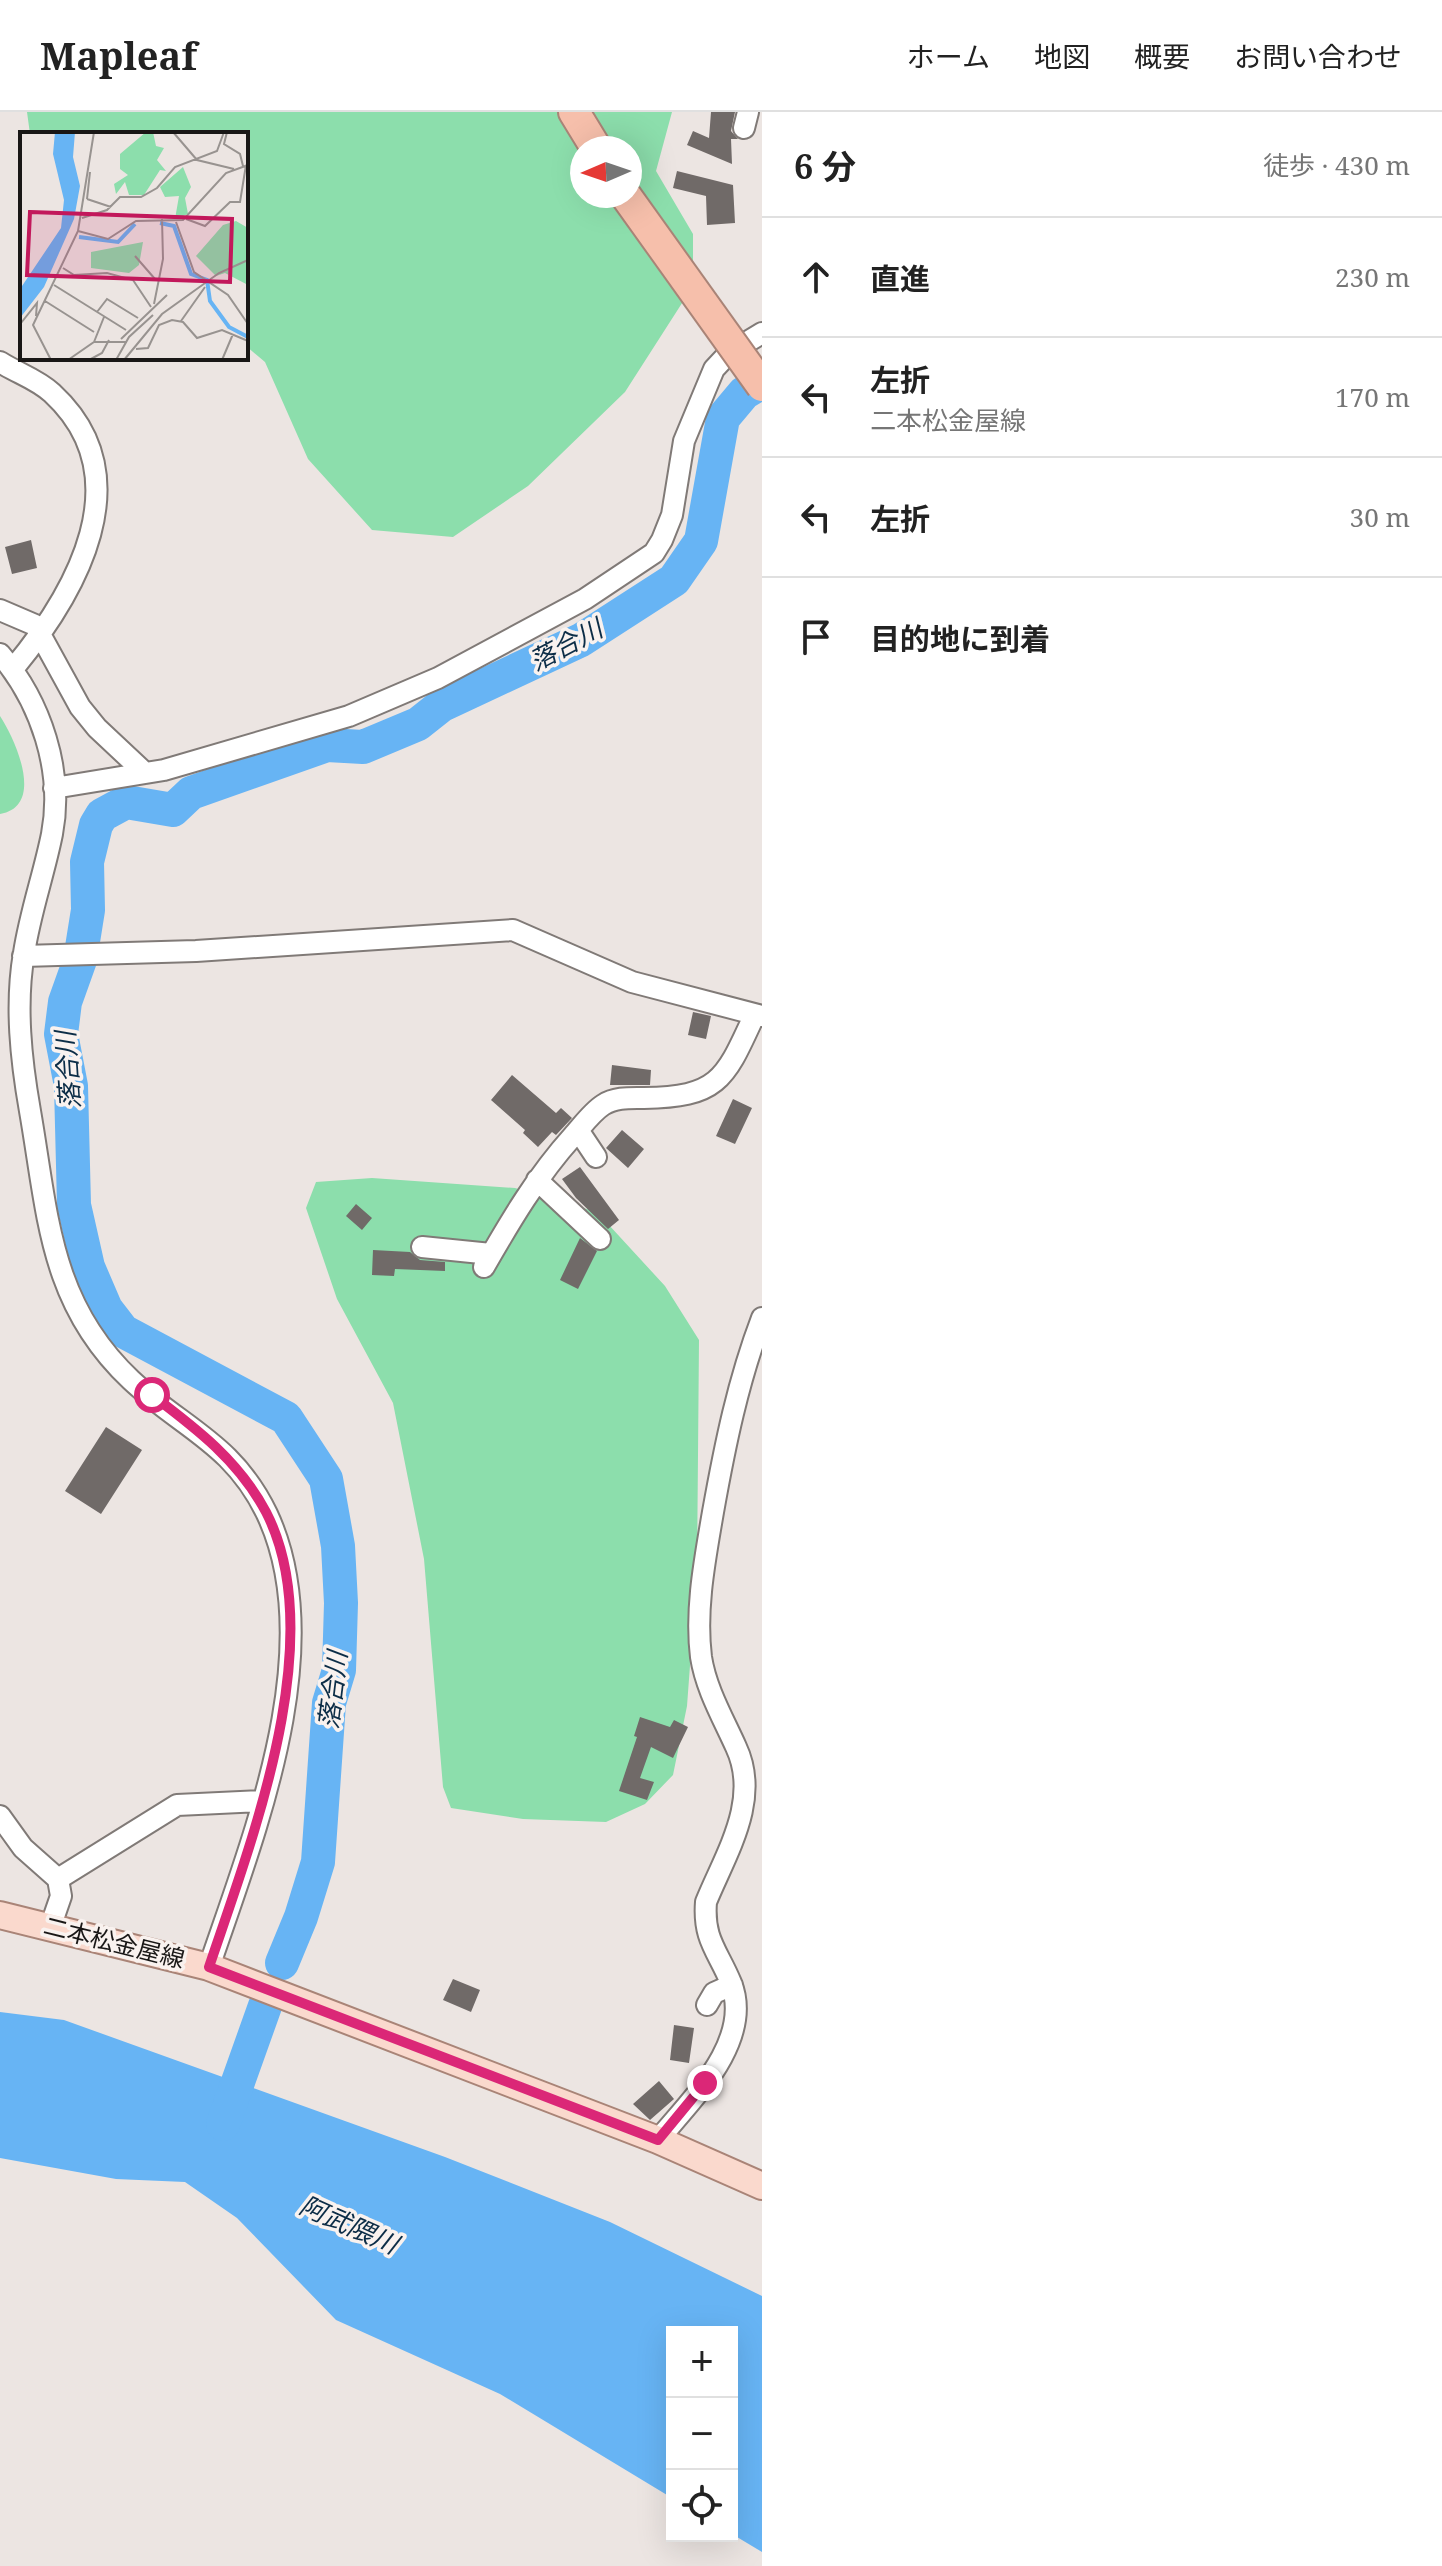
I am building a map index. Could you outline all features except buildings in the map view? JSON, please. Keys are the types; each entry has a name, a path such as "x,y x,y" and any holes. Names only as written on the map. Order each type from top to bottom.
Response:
{"highway":[{"path":"574,112 589,136"},
{"path":"635,208 762,386"}],"main road":[{"name":"二本松金屋線","path":"0,1915 51,1925 209,1967 658,2140 762,2186"}],"street":[{"path":"54,788 211,758 349,716 438,678 585,599 654,553 672,515 684,441 714,369 729,353 762,333"},
{"path":"0,362 37,381 63,405 87,441 97,478 97,506 88,542 41,636 7,662 42,724 54,788 52,833 23,956 20,1021 25,1083 54,1246 67,1293 85,1328 102,1350 133,1382 213,1442 232,1462 267,1514 278,1544 290,1606 291,1638 283,1705 263,1801 209,1967"},
{"path":"0,610 35,625 80,707 97,728 145,773"},
{"path":"23,956 196,951 513,930 632,982 758,1016 733,1064 710,1086 680,1098 617,1099 603,1105 537,1180 488,1260 422,1247"},
{"path":"578,1130 596,1157"},
{"path":"537,1180 600,1239"},
{"path":"658,2140 716,2068 734,2022 736,2006 732,1985 704,1931 706,1902 743,1811 746,1780 738,1750 717,1710 701,1658 699,1608 730,1414 762,1318"},
{"path":"58,1879 177,1805 263,1801"},
{"path":"0,1816 23,1848 58,1879 61,1896 51,1925"},
{"path":"707,2005 714,1993 732,1985"}],"green space":[{"path":"27,112 672,112 656,171 693,234 693,286 625,392 528,486 453,537 372,530 308,459 265,362 248,348 248,132 30,132"},
{"path":"0,716 19,755 24,786 22,799 14,808 0,814"},
{"path":"372,1178 515,1188 597,1212 665,1286 699,1340 697,1571 687,1706 673,1775 645,1804 606,1822 523,1819 451,1808 443,1787 424,1559 393,1403 337,1299 306,1208 316,1182"}],"water":[{"name":"阿武隈川","path":"0,2012 64,2020 445,2157 610,2222 762,2296 762,2552 738,2538 738,2326 666,2326 666,2494 500,2394 336,2320 237,2218 185,2182 116,2179 0,2158"}],"waterway":[{"name":"落合川","path":"282,1963 301,1917 318,1862 329,1703 339,1670 341,1603 338,1546 326,1479 286,1418 123,1331 106,1309 88,1267 74,1205 71,1086 61,1034 65,1002 80,960 88,910 87,862 96,825 102,815 126,802 173,810 191,793 327,745 363,747 418,724 442,705 581,640 674,580 701,541 723,418 744,393 762,382"},
{"name":"落合川","path":"223,2124 265,2006"}],"route":[{"path":"152,1395 213,1442 251,1487 267,1514 278,1544 290,1606 291,1638 283,1705 267,1785 209,1967 381,2036 658,2140 705,2083"}]}
